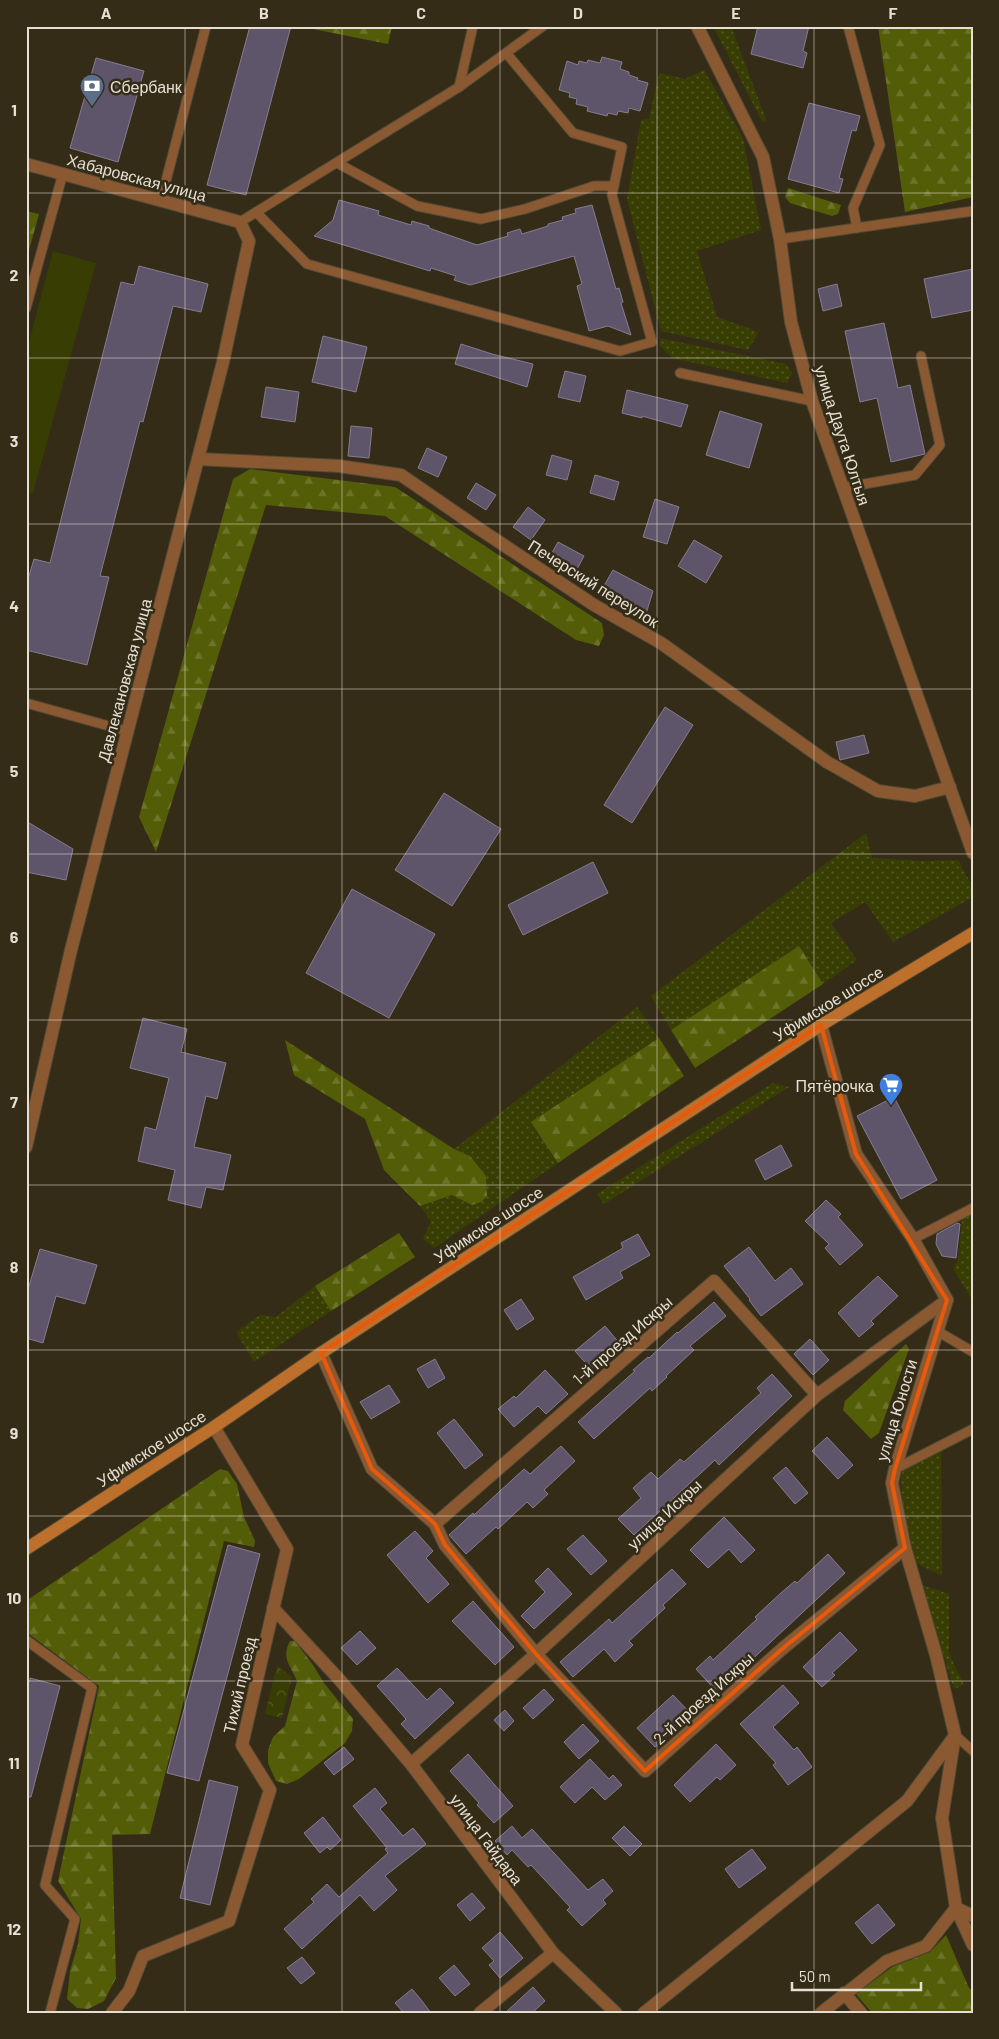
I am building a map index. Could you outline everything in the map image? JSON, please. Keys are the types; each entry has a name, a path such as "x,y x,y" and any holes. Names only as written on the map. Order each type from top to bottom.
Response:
{"main road":[{"name":"Уфимское шоссе","path":"29,1545 214,1428 320,1353 821,1025 973,933"}],"street":[{"name":"улица Даута Юлтыя","path":"697,26 763,157 780,239 791,322 812,401 972,848"},
{"name":"Хабаровская улица","path":"26,164 240,222"},
{"name":"Давлекановская улица","path":"27,1141 71,950 223,362 249,242 240,222"},
{"name":"Печерский переулок","path":"198,459 339,466 401,475 594,605 661,643 827,762 878,792 915,796 950,787"},
{"path":"821,1025 856,1154 913,1239 947,1300"},
{"name":"1-й проезд Искры","path":"435,1524 714,1281 817,1395"},
{"name":"улица Юности","path":"947,1300 894,1469 892,1483 906,1548 936,1656 955,1735 942,1818 956,1908 973,1945"},
{"name":"улица Искры","path":"411,1764 536,1654 817,1395 947,1300"},
{"path":"320,1353 372,1470 435,1524 445,1545 536,1654"},
{"name":"Тихий проезд","path":"112,2013 129,1991 143,1956 229,1921 270,1790 242,1745 287,1549 214,1428"},
{"name":"2-й проезд Искры","path":"536,1654 645,1770 782,1649 906,1548"},
{"name":"улица Гайдара","path":"274,1608 338,1678 411,1764 552,1953 616,2013"},
{"path":"644,2013 907,1801 955,1735"},
{"path":"820,2013 887,1961 926,1946 956,1908 973,1916"},
{"path":"480,2013 552,1953"},
{"path":"844,1993 862,2013"}],"lane":[{"path":"161,200 206,26"},
{"path":"459,87 473,26"},
{"path":"240,222 459,87 507,54 543,26"},
{"path":"848,26 880,144 853,208 857,228"},
{"path":"256,212 307,264 620,351 652,342 612,195 622,147 574,133 507,54"},
{"path":"337,163 417,206 481,219 525,209 594,186 614,186"},
{"path":"26,308 63,173"},
{"path":"780,239 973,211"},
{"path":"842,488 916,476 940,445 921,356"},
{"path":"680,373 812,401"},
{"path":"26,703 127,731"},
{"path":"913,1239 973,1208"},
{"path":"937,1331 973,1352"},
{"path":"894,1469 973,1429"},
{"path":"26,1640 92,1688 46,1885 75,1919 50,2013"},
{"path":"955,1735 973,1750"}],"highlighted area":[{"path":"821,1025 856,1154 947,1300 892,1483 905,1548 782,1649 645,1771 536,1654 445,1545 435,1524 372,1469 321,1353"}],"green space":[{"path":"308,26 392,26 388,44 308,28"},
{"path":"713,26 731,26 767,122 762,121"},
{"path":"878,26 973,26 973,197 905,212"},
{"path":"704,70 743,138 761,230 697,251 717,317 759,332 748,350 661,331 627,199 641,120 649,119 659,73 685,79"},
{"path":"788,188 841,205 838,214 832,216 790,203 785,197"},
{"path":"26,211 39,214 26,261"},
{"path":"53,251 96,263 33,493 26,492 26,354"},
{"path":"660,338 786,364 792,373 787,383 672,358 659,345"},
{"path":"250,469 395,487 602,623 604,635 599,646 576,640 385,516 266,505 156,852 139,817 233,479"},
{"path":"866,833 872,858 922,861 958,860 973,887 973,897 893,942 865,902 831,923 857,960 823,984 798,947 671,1030 651,996"},
{"path":"799,946 823,984 695,1068 671,1030"},
{"path":"637,1007 659,1038 532,1122 558,1163 434,1248 423,1239 431,1221 420,1206 452,1195 472,1205 470,1156 454,1149"},
{"path":"659,1038 684,1076 558,1163 531,1122"},
{"path":"285,1040 454,1149 470,1156 486,1176 487,1196 481,1202 472,1205 452,1195 420,1206 384,1170 365,1119 294,1075"},
{"path":"773,1083 789,1087 604,1204 597,1194"},
{"path":"973,1213 973,1302 953,1268 958,1260 962,1219"},
{"path":"399,1233 415,1257 331,1311 315,1286"},
{"path":"315,1286 331,1311 254,1362 236,1332 260,1315 276,1317"},
{"path":"906,1344 909,1349 879,1433 871,1439 843,1410 845,1401"},
{"path":"941,1451 942,1576 916,1563 902,1500 901,1486 901,1476 904,1469"},
{"path":"220,1469 228,1471 237,1484 244,1517 255,1541 254,1547 224,1541 150,1834 112,1835 116,1978 104,2001 88,2009 77,2008 67,1999 70,1971 78,1944 81,1919 58,1881 99,1686 26,1632 26,1601"},
{"path":"922,1585 949,1594 949,1653 964,1685 954,1689"},
{"path":"290,1641 295,1641 324,1683 353,1719 352,1731 345,1743 299,1779 287,1784 276,1781 268,1763 268,1750 273,1737 285,1726 297,1681 286,1657"},
{"path":"277,1666 292,1677 282,1718 265,1714"},
{"path":"946,1935 969,1988 973,1991 973,2013 872,2013 856,1994 892,1967 930,1952"}],"building":[{"path":"250,26 291,26 246,195 207,185"},
{"path":"758,26 809,26 803,51 807,53 803,68 751,54"},
{"path":"602,57 622,62 620,69 629,72 629,75 638,78 637,80 648,83 640,111 629,108 628,113 618,111 617,115 608,113 607,116 587,111 588,107 576,104 577,99 569,97 570,93 559,90 567,61 578,65 579,61 587,63 588,60 600,63"},
{"path":"96,58 144,71 118,162 70,148"},
{"path":"809,103 860,116 856,131 852,130 839,178 843,179 839,193 788,179"},
{"path":"339,200 379,211 378,215 411,225 412,221 429,226 429,228 477,245 508,236 507,233 520,229 522,234 548,226 548,224 563,220 562,217 576,213 575,209 592,205 616,289 619,288 623,302 621,303 631,335 608,326 589,331 577,286 582,284 574,256 470,285 454,280 456,276 431,268 430,271 314,236 333,220"},
{"path":"139,266 208,284 201,312 173,306 143,422 140,421 100,576 109,577 87,665 26,650 26,586 34,559 50,563 121,282 134,285"},
{"path":"973,269 973,310 932,318 924,279"},
{"path":"837,284 842,306 823,311 818,289"},
{"path":"884,323 898,388 910,385 925,454 891,462 877,398 860,402 845,331"},
{"path":"323,336 367,347 356,392 312,382"},
{"path":"461,344 533,364 527,387 455,364"},
{"path":"565,371 586,376 580,402 558,397"},
{"path":"266,387 299,392 295,422 261,417"},
{"path":"627,390 688,405 681,427 642,416 642,418 622,413"},
{"path":"720,411 762,424 749,468 706,455"},
{"path":"351,426 372,428 369,458 348,456"},
{"path":"427,448 447,457 438,477 418,468"},
{"path":"552,455 572,461 567,480 546,475"},
{"path":"595,475 619,482 614,500 590,493"},
{"path":"476,483 496,495 486,510 467,498"},
{"path":"655,499 679,507 667,544 643,537"},
{"path":"528,507 545,520 531,540 513,527"},
{"path":"694,540 722,556 706,583 678,566"},
{"path":"558,542 584,556 575,573 549,558"},
{"path":"613,570 653,591 645,617 626,607 628,604 602,589"},
{"path":"665,707 693,725 632,823 604,805"},
{"path":"864,735 869,753 840,760 836,742"},
{"path":"444,793 501,829 452,906 395,870"},
{"path":"26,821 73,849 66,880 26,872"},
{"path":"593,862 608,893 523,935 508,905"},
{"path":"352,889 435,934 389,1018 306,973"},
{"path":"143,1018 187,1029 181,1052 226,1063 217,1099 206,1096 194,1147 231,1155 223,1190 206,1187 201,1208 168,1200 175,1170 138,1161 145,1127 156,1130 169,1078 130,1068"},
{"path":"894,1097 937,1180 901,1199 857,1116"},
{"path":"781,1145 792,1166 765,1180 755,1160"},
{"path":"826,1200 841,1214 838,1217 863,1245 840,1265 825,1248 829,1244 805,1221"},
{"path":"957,1223 960,1224 956,1258 942,1256 936,1244 937,1234"},
{"path":"638,1234 650,1255 620,1272 623,1278 586,1300 573,1277 623,1248 621,1243"},
{"path":"749,1247 775,1281 791,1268 803,1284 761,1316 724,1266"},
{"path":"40,1249 97,1265 85,1304 56,1296 43,1343 26,1338 26,1285 29,1286"},
{"path":"878,1276 898,1296 871,1321 874,1324 859,1337 838,1313"},
{"path":"521,1299 534,1319 517,1330 504,1310"},
{"path":"714,1302 726,1316 690,1346 694,1350 652,1391 650,1388 594,1439 578,1422 635,1371 633,1370"},
{"path":"605,1326 620,1344 591,1369 575,1351"},
{"path":"810,1339 829,1360 813,1375 794,1354"},
{"path":"435,1359 445,1378 428,1388 417,1369"},
{"path":"545,1370 568,1394 546,1414 538,1406 514,1427 498,1409 514,1396 516,1398"},
{"path":"772,1374 792,1396 719,1465 715,1460 634,1535 618,1519 641,1498 633,1488 651,1472 658,1479 680,1459 684,1462 761,1393 757,1388"},
{"path":"389,1385 400,1402 371,1419 360,1402"},
{"path":"454,1419 483,1455 465,1469 437,1433"},
{"path":"827,1437 853,1465 838,1479 812,1451"},
{"path":"561,1446 575,1461 544,1490 548,1494 533,1508 527,1502 498,1529 496,1527 466,1554 449,1535 473,1513 474,1515 524,1469 530,1474"},
{"path":"786,1467 808,1493 795,1504 773,1478"},
{"path":"724,1517 755,1550 741,1563 729,1549 708,1568 690,1550"},
{"path":"415,1531 433,1551 426,1558 449,1584 428,1603 387,1555"},
{"path":"583,1535 607,1561 591,1575 567,1549"},
{"path":"228,1545 260,1554 199,1781 167,1773"},
{"path":"828,1554 845,1573 717,1692 696,1669 710,1656 713,1660 757,1619 755,1617 782,1592 795,1581 797,1583"},
{"path":"548,1568 572,1594 534,1629 521,1616 545,1592 535,1581"},
{"path":"672,1569 686,1584 663,1605 665,1608 629,1641 633,1645 615,1662 604,1649 573,1677 560,1662 609,1619 612,1623"},
{"path":"473,1601 514,1647 495,1665 452,1621"},
{"path":"360,1631 376,1648 357,1665 341,1648"},
{"path":"840,1632 857,1650 832,1673 835,1675 822,1687 803,1667"},
{"path":"397,1668 427,1700 440,1688 454,1703 415,1739 401,1724 406,1719 377,1686"},
{"path":"30,1678 60,1686 31,1797 26,1797 26,1680 30,1681"},
{"path":"783,1685 799,1703 773,1727 794,1750 797,1747 812,1767 788,1785 773,1765 776,1763 740,1724"},
{"path":"544,1689 554,1700 533,1719 523,1708"},
{"path":"673,1695 691,1714 655,1747 637,1728"},
{"path":"505,1710 514,1721 504,1731 494,1720"},
{"path":"583,1724 599,1741 579,1759 564,1742"},
{"path":"716,1744 736,1765 720,1780 717,1777 690,1802 674,1785"},
{"path":"344,1747 354,1759 334,1775 324,1763"},
{"path":"468,1754 513,1806 494,1823 450,1771"},
{"path":"590,1759 609,1779 613,1775 622,1785 605,1800 592,1787 575,1803 560,1787"},
{"path":"209,1780 238,1787 210,1905 180,1898"},
{"path":"375,1788 387,1803 380,1809 403,1836 413,1828 426,1844 385,1876 397,1890 374,1911 360,1895 302,1949 284,1929 314,1902 311,1899 327,1884 339,1897 388,1853 385,1849 387,1848 353,1806"},
{"path":"323,1817 341,1840 330,1850 327,1847 320,1853 304,1833"},
{"path":"512,1826 522,1838 532,1829 588,1890 603,1879 613,1891 603,1900 606,1904 582,1926 567,1910 570,1907 531,1865 528,1867 512,1850 507,1855 495,1841"},
{"path":"624,1826 642,1844 630,1856 612,1838"},
{"path":"752,1849 766,1868 739,1888 725,1869"},
{"path":"472,1893 485,1908 470,1921 457,1905"},
{"path":"878,1904 895,1925 872,1944 855,1923"},
{"path":"500,1932 523,1958 500,1978 489,1965 494,1961 482,1948"},
{"path":"302,1957 315,1973 301,1984 287,1968"},
{"path":"454,1965 470,1984 455,1996 439,1978"},
{"path":"533,1987 545,2001 532,2013 505,2013"},
{"path":"412,1989 431,2013 404,2013 395,2003"}],"place":[{"name":"Сбербанк","path":"92,107"},
{"name":"Пятёрочка","path":"891,1106"}]}
